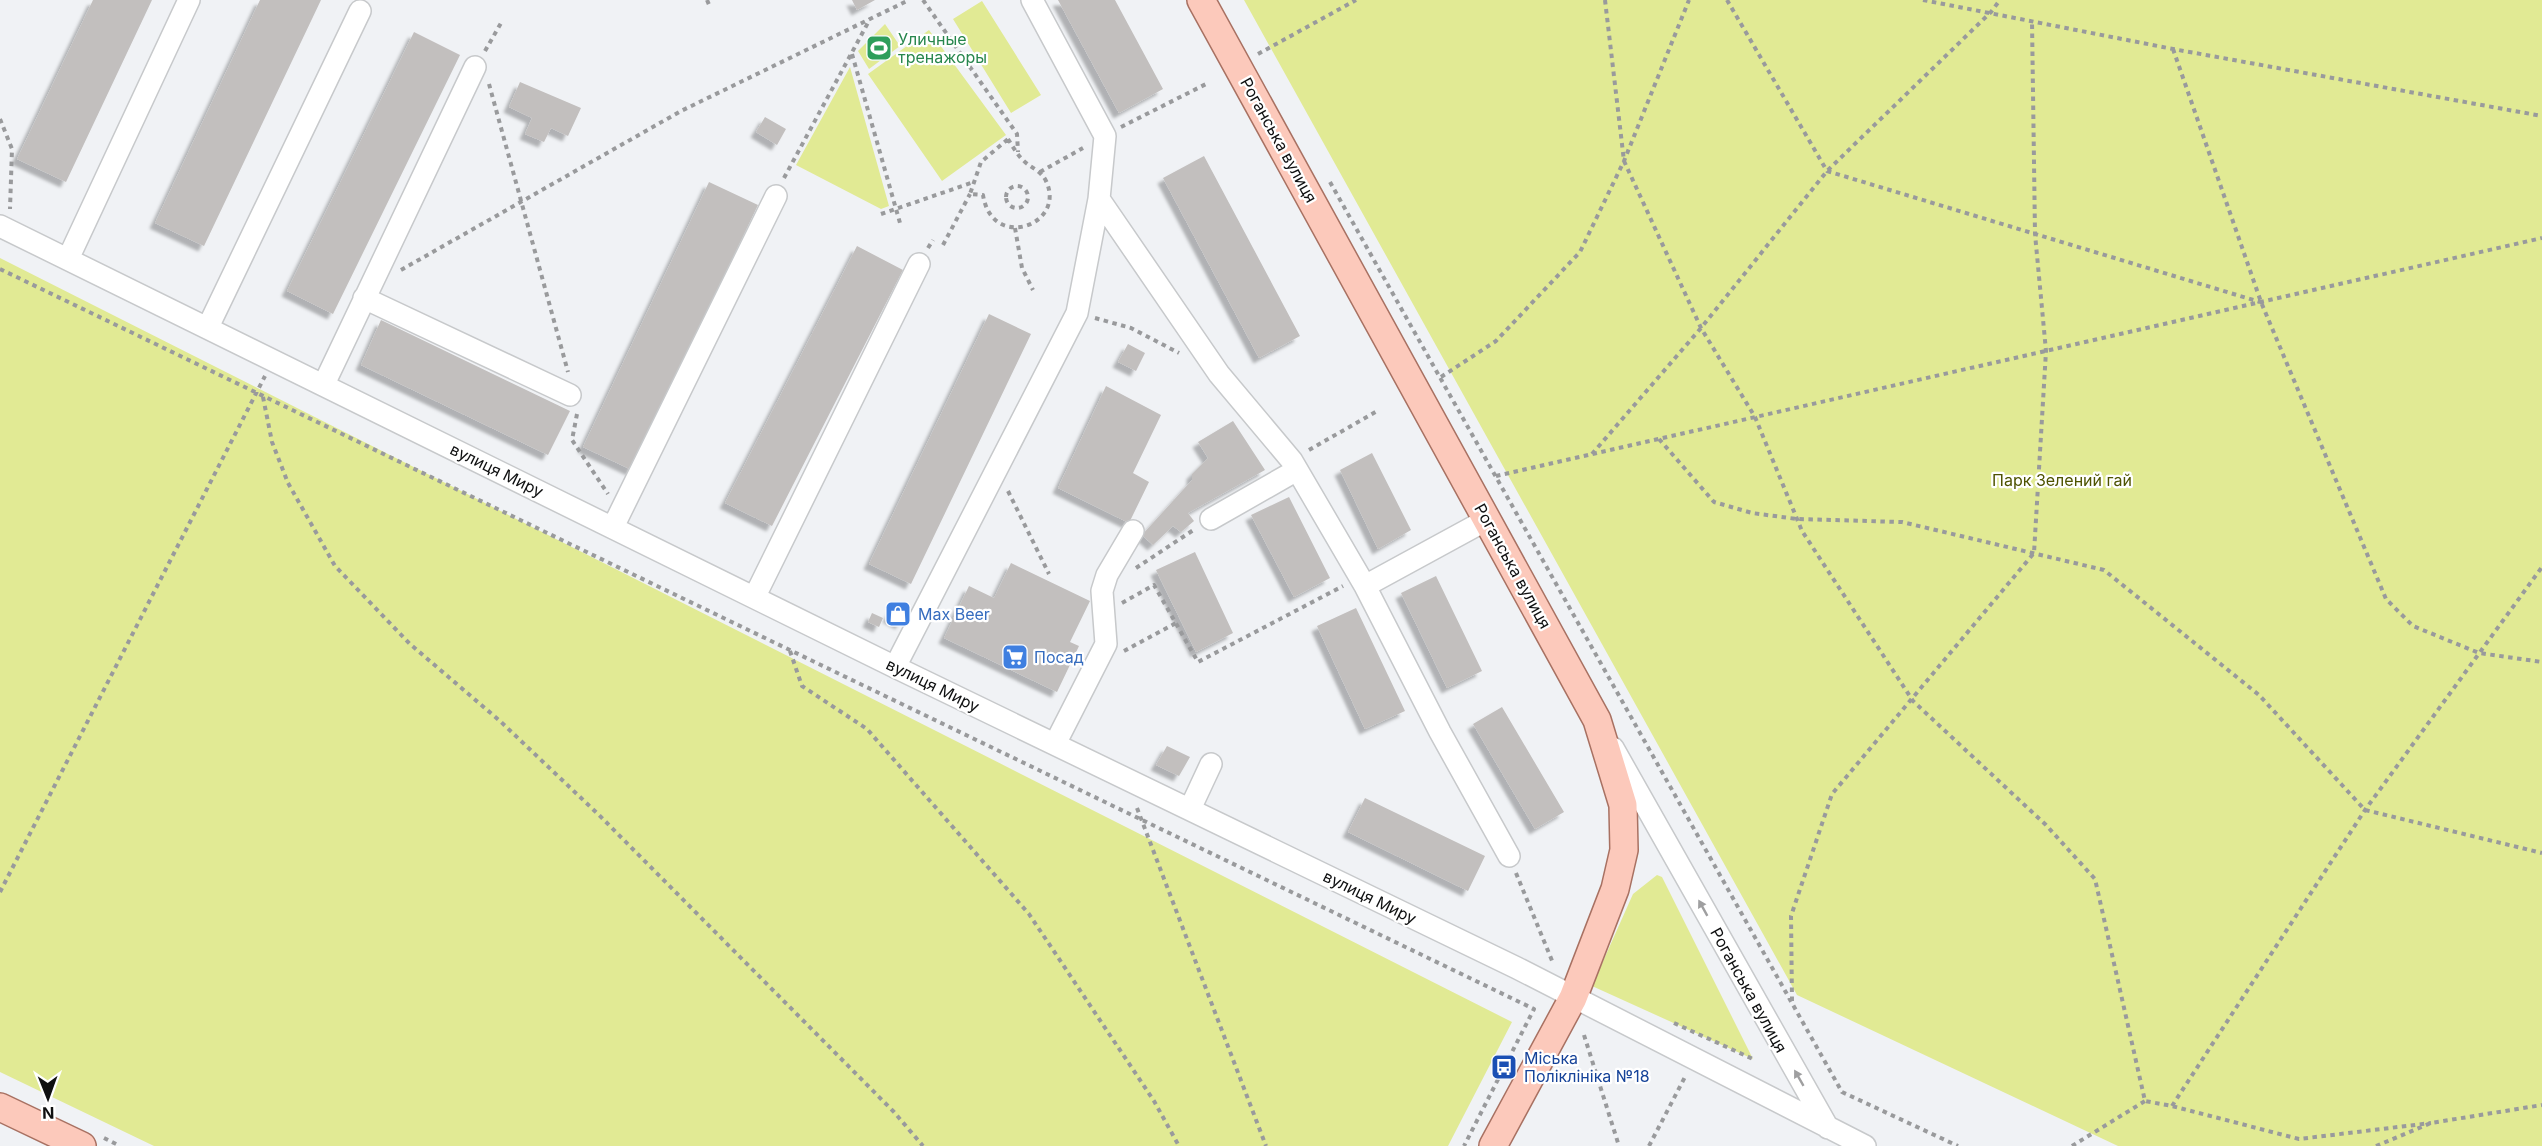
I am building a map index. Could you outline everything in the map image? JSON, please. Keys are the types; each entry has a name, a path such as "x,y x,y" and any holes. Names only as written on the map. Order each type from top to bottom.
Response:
{"main road":[{"name":"Роганська вулиця","path":"1201,0 1597,720"},
{"path":"1494,1146 1573,998 1615,889 1624,850 1623,805 1597,720"},
{"path":"0,1107 82,1146"}],"street":[{"path":"68,259 189,0"},
{"path":"895,666 1077,312 1099,199 1105,136 1032,0"},
{"path":"208,327 360,11"},
{"path":"324,384 478,62"},
{"path":"613,526 776,196"},
{"path":"1099,199 1219,374 1294,465 1362,582 1440,732 1509,856"},
{"name":"вулиця Миру","path":"5,219 68,259 1146,787 1573,998 1865,1146"},
{"path":"755,596 919,264"},
{"path":"367,293 573,395"},
{"path":"1211,519 1294,465"},
{"path":"1362,582 1488,519"},
{"path":"1055,744 1106,644 1102,591 1107,575 1133,531"},
{"name":"Роганська вулиця","path":"1597,720 1828,1129"},
{"path":"1190,809 1211,764"}],"path":[{"path":"707,0 710,7"},
{"path":"367,293 681,111 909,0"},
{"path":"924,0 1017,134 1018,153"},
{"path":"1258,54 1356,0"},
{"path":"1605,0 1624,161 1701,328 1755,417 1802,531 1913,701 2046,825 2095,879 2145,1101"},
{"path":"1441,377 1496,341 1580,252 1624,161 1689,0"},
{"path":"1727,0 1827,171 2260,302"},
{"path":"1923,0 2173,50 2542,116"},
{"path":"1592,454 1701,328 1827,171 1991,12 2000,0"},
{"path":"788,167 870,19"},
{"path":"1792,1003 1791,916 1832,794 1913,701 2034,553 2046,351 2035,234 2032,21"},
{"path":"501,23 478,62 573,395 572,440 610,498"},
{"path":"1253,45 1264,64"},
{"path":"2173,50 2260,302 2386,599 2413,626 2479,653 2542,662"},
{"path":"851,53 900,224"},
{"path":"1040,172 1206,84"},
{"path":"0,119 12,149 5,219"},
{"path":"943,245 970,194 981,162 1008,140 1023,161 1040,172 1048,187 1049,201 1042,215 1028,226 1011,228 991,216 983,195 970,194"},
{"path":"1329,179 1842,1092 1958,1146"},
{"path":"881,214 971,183"},
{"path":"1020,186 1025,189 1028,198 1025,204 1018,207 1009,203 1007,197 1011,188 1020,186"},
{"path":"1015,227 1022,268 1033,290"},
{"path":"1496,476 2542,238"},
{"path":"0,269 1534,1009 1464,1146"},
{"path":"1077,312 1131,328 1219,374"},
{"path":"0,892 256,393"},
{"path":"263,396 272,442 288,483 335,566 410,644 500,721 687,901 878,1095 923,1146"},
{"path":"1294,465 1379,410"},
{"path":"1659,439 1714,502 1752,513 1797,519 1902,522 2104,570 2259,695 2365,810 2542,853"},
{"path":"997,468 1049,574"},
{"path":"1131,572 1211,519"},
{"path":"2172,1106 2365,810 2542,567"},
{"path":"1115,607 1154,585 1198,662 1362,582"},
{"path":"1120,654 1176,623"},
{"path":"790,650 802,686 867,729 1029,914 1154,1101 1179,1146"},
{"path":"1146,787 1137,807 1266,1146"},
{"path":"1509,856 1554,967"},
{"path":"1584,1035 1619,1146"},
{"path":"1649,1146 1687,1073"},
{"path":"2072,1146 2145,1101 2299,1139 2431,1123 2542,1105"},
{"path":"2376,1146 2431,1123"}],"green space":[{"name":"Парк Зелений гай","path":"1244,0 2542,0 2542,1146 2118,1146 1797,995"},
{"path":"982,1 1041,95 1011,113 953,19"},
{"name":"Уличные тренажоры","path":"885,24 900,46 869,69 858,51"},
{"path":"929,30 1006,135 942,181 868,74"},
{"path":"850,67 889,206 881,209 796,165"},
{"path":"0,258 1512,1022 1448,1146 154,1146 0,1072"},
{"path":"1657,875 1662,877 1753,1059 1592,986 1633,894"}],"building":[{"path":"93,0 152,0 66,182 17,159"},
{"path":"260,0 321,0 204,246 155,223"},
{"path":"852,0 875,0 857,10"},
{"path":"1058,0 1115,0 1163,89 1119,113"},
{"path":"414,32 460,55 333,314 287,291"},
{"path":"520,82 581,108 568,136 551,128 544,142 525,134 532,118 509,107"},
{"path":"765,117 786,129 777,145 756,132"},
{"path":"1204,156 1300,336 1259,358 1163,178"},
{"path":"709,182 758,205 632,470 583,447"},
{"path":"857,246 903,270 772,526 725,503"},
{"path":"989,314 1031,334 911,584 869,564"},
{"path":"381,320 570,411 548,455 361,365"},
{"path":"1128,344 1145,353 1136,371 1118,362"},
{"path":"1106,386 1161,415 1133,473 1149,482 1129,523 1058,488"},
{"path":"1233,421 1265,470 1188,513 1194,521 1181,532 1173,526 1153,545 1142,535 1192,480 1192,474 1208,458 1198,442"},
{"path":"1372,453 1411,530 1378,549 1340,470"},
{"path":"1289,497 1330,578 1294,597 1251,515"},
{"path":"1195,552 1233,633 1196,652 1156,570"},
{"path":"1011,563 1090,601 1070,642 1079,646 1057,692 944,638 969,586 994,598"},
{"path":"1436,576 1482,671 1447,688 1401,593"},
{"name":"Max Beer","path":"895,605 907,611 901,624 888,617"},
{"path":"1356,608 1405,711 1365,729 1317,626"},
{"path":"872,613 883,618 879,627 868,622"},
{"path":"1502,707 1564,812 1535,829 1473,724"},
{"path":"1167,746 1190,757 1179,776 1156,765"},
{"path":"1365,798 1485,856 1468,891 1348,832"}],"place":[{"name":"Уличные тренажоры","path":"879,48"},
{"name":"Max Beer","path":"898,614"},
{"name":"Посад","path":"1015,657"},
{"name":"Міська Поліклініка №18","path":"1504,1067"}]}
